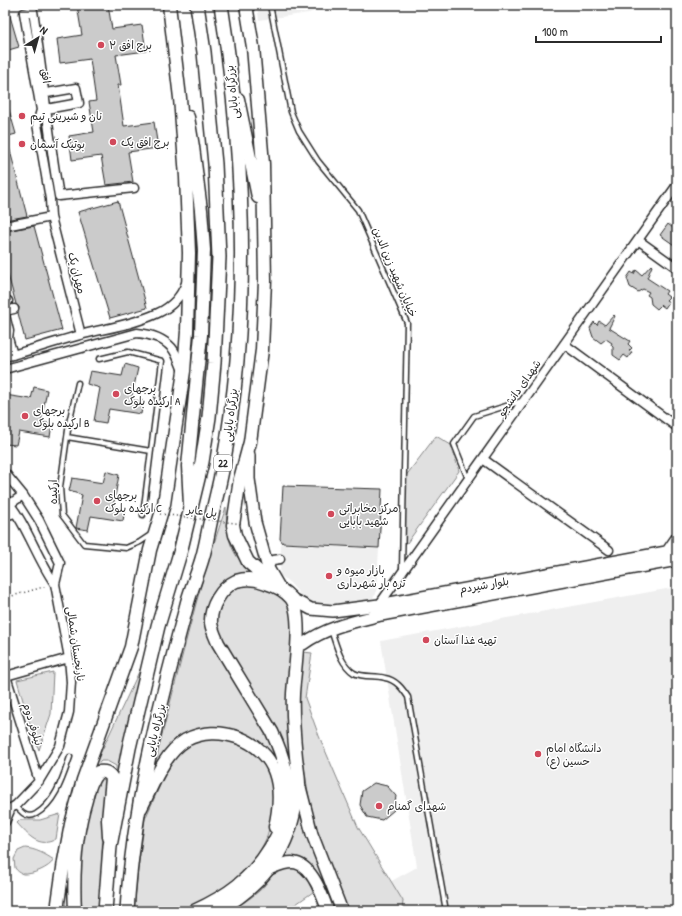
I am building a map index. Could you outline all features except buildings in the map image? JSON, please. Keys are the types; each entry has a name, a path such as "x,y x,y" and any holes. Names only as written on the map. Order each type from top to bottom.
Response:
{"highway":[{"name":"بزرگراه بابایی","path":"105,911 110,846 137,712 158,626 180,553 191,508 202,462 209,417 214,363 219,257 215,164 204,52 197,5"},
{"name":"بزرگراه بابایی","path":"127,911 129,873 148,759 186,606 202,558 223,466 230,420 241,318 242,257 239,162 228,49 221,5"}],"main road":[{"path":"110,846 108,820 112,778 109,773 98,772 92,780 81,816 76,849 74,897 75,911 68,908 59,911 59,896 71,824 83,780 131,646 155,531 164,504 184,371 187,331 189,253 186,177 180,98 169,5"},
{"path":"246,5 253,46 264,164 265,281 262,350 250,442 249,480 256,522 268,568 279,587"},
{"path":"228,49 264,226"},
{"path":"180,98 190,127 204,250 201,335 188,466 191,508"},
{"path":"250,442 240,479 233,526 235,535 248,562 292,599 297,616 297,650 293,695 294,735 299,785 312,834 342,911"},
{"path":"673,556 677,538"},
{"name":"بلوار شیردم","path":"292,599 311,609 379,605 673,556"},
{"name":"بلوار شیردم","path":"303,644 315,635 333,628 381,615 673,556"},
{"path":"194,911 224,895 247,878 258,866 282,827 288,801 288,786 283,761 272,732 218,643 213,633 211,622 212,610 217,600 225,589 236,582 246,579 279,587"},
{"path":"333,628 330,615 334,608"},
{"path":"138,814 159,771 178,746 186,740 205,735 230,734 253,745 272,764 279,792 272,845"},
{"path":"218,911 254,886 269,869 288,835 299,785"},
{"path":"269,869 287,863 296,863 306,868 316,884 328,911"},
{"path":"59,896 74,897"}],"street":[{"name":"افق","path":"36,54 41,94 59,196"},
{"path":"41,94 76,88 79,103 44,109"},
{"name":"افق","path":"44,109 37,124 50,199 51,217"},
{"path":"42,153 51,151"},
{"path":"5,226 51,217 59,196 134,188"},
{"name":"شهدای دانشجو","path":"379,605 638,240 676,190"},
{"name":"مهران یک","path":"51,217 81,335"},
{"path":"638,240 677,268"},
{"path":"5,315 9,331 6,337 9,356 136,321 158,313 172,304 182,293 188,279"},
{"path":"5,311 14,309"},
{"path":"136,321 137,334"},
{"path":"5,369 137,334 148,334 163,341 172,348 184,371"},
{"path":"564,344 677,427"},
{"path":"45,346 48,358"},
{"path":"483,458 609,550"},
{"name":"نارنجستان شمالی","path":"5,473 23,495 39,520 60,564 55,584 69,658 71,682 69,712 60,746 39,781 11,808"},
{"path":"8,501 23,495"},
{"name":"نارنجستان شمالی","path":"8,501 25,528 45,570 55,584"},
{"path":"5,516 16,513"},
{"path":"268,568 273,560 280,559"},
{"path":"6,675 69,658"},
{"name":"نیلوفر دوم","path":"6,675 39,781"},
{"path":"5,822 11,808"}],"lane":[{"name":"خیابان شهید زین الدین","path":"270,5 292,112 299,131 318,161 358,210 407,323 402,572"},
{"path":"99,359 128,352 162,361 143,515"},
{"name":"ارکیده","path":"78,383 69,423 60,487 62,515 84,544 126,548 140,542 155,531"},
{"path":"468,479 454,444 474,416 524,400"},
{"path":"67,437 151,451"},
{"path":"333,628 341,657 346,666 354,673 364,676 385,678 396,683 408,697 446,911"},
{"path":"11,808 26,816 33,815 43,810 51,801 62,781 70,756"}],"path":[{"name":"پل عابر","path":"160,514 243,524"},
{"path":"5,598 55,584"}],"shaded area":[{"path":"257,5 332,5 309,13 259,20"},
{"path":"436,436 451,445 459,471 407,543 405,543 405,477"},
{"path":"226,507 229,539 232,548 242,563 260,578 240,576 208,615 255,715 272,745 284,777 267,751 203,731 152,772 200,589"},
{"name":"بازار میوه و تره بار شهرداری","path":"281,544 379,549 376,594 371,600 325,607 316,606 306,601 289,582 280,575"},
{"path":"256,583 281,594 292,609 295,626 290,725 292,779 219,638 215,618 225,595 238,585"},
{"name":"دانشگاه امام حسین (ع)","path":"677,587 677,911 337,911 417,867 381,641"},
{"path":"303,652 312,653 305,698 319,736 358,827 403,901 402,911 347,911 313,823 301,748 298,701"},
{"path":"145,659 129,717 116,779 116,766 107,761 101,761 92,771"},
{"path":"53,672 51,714 39,750 33,735 17,680"},
{"path":"204,739 227,739 251,749 268,767 275,794 270,826 266,839 254,860 240,876 230,885 199,905 183,911 134,911 145,819 174,757 180,750 194,742"},
{"path":"100,776 109,776 103,813 102,863 98,911 85,911 81,902 79,883 85,810"},
{"path":"301,810 307,836 336,911 332,911 324,888 311,865 299,858 280,860"},
{"path":"60,814 56,839 50,842 34,839 17,823 20,820 40,820"},
{"path":"25,848 33,849 54,860 48,866 40,870 22,874 15,868 14,859 18,851"},
{"path":"290,867 299,870 305,876 310,883 313,892 286,911 230,911 259,891 278,870"}],"place":[{"name":"برج افق ۲","path":"101,45"},
{"name":"نان و شیرینی تیم","path":"22,116"},
{"name":"برج افق یک","path":"113,142"},
{"name":"بوتیک آسمان","path":"22,144"},
{"name":"برجهای ارکیده بلوک A","path":"116,394"},
{"name":"برجهای ارکیده بلوک B","path":"25,416"},
{"name":"برجهای ارکیده بلوک C","path":"97,501"},
{"name":"مرکز مخابراتی شهید بابایی","path":"331,514"},
{"name":"بازار میوه و تره بار شهرداری","path":"329,576"},
{"name":"تهیه غذا آستان","path":"426,640"},
{"name":"دانشگاه امام حسین (ع)","path":"538,754"},
{"name":"شهدای گمنام","path":"379,806"}]}
